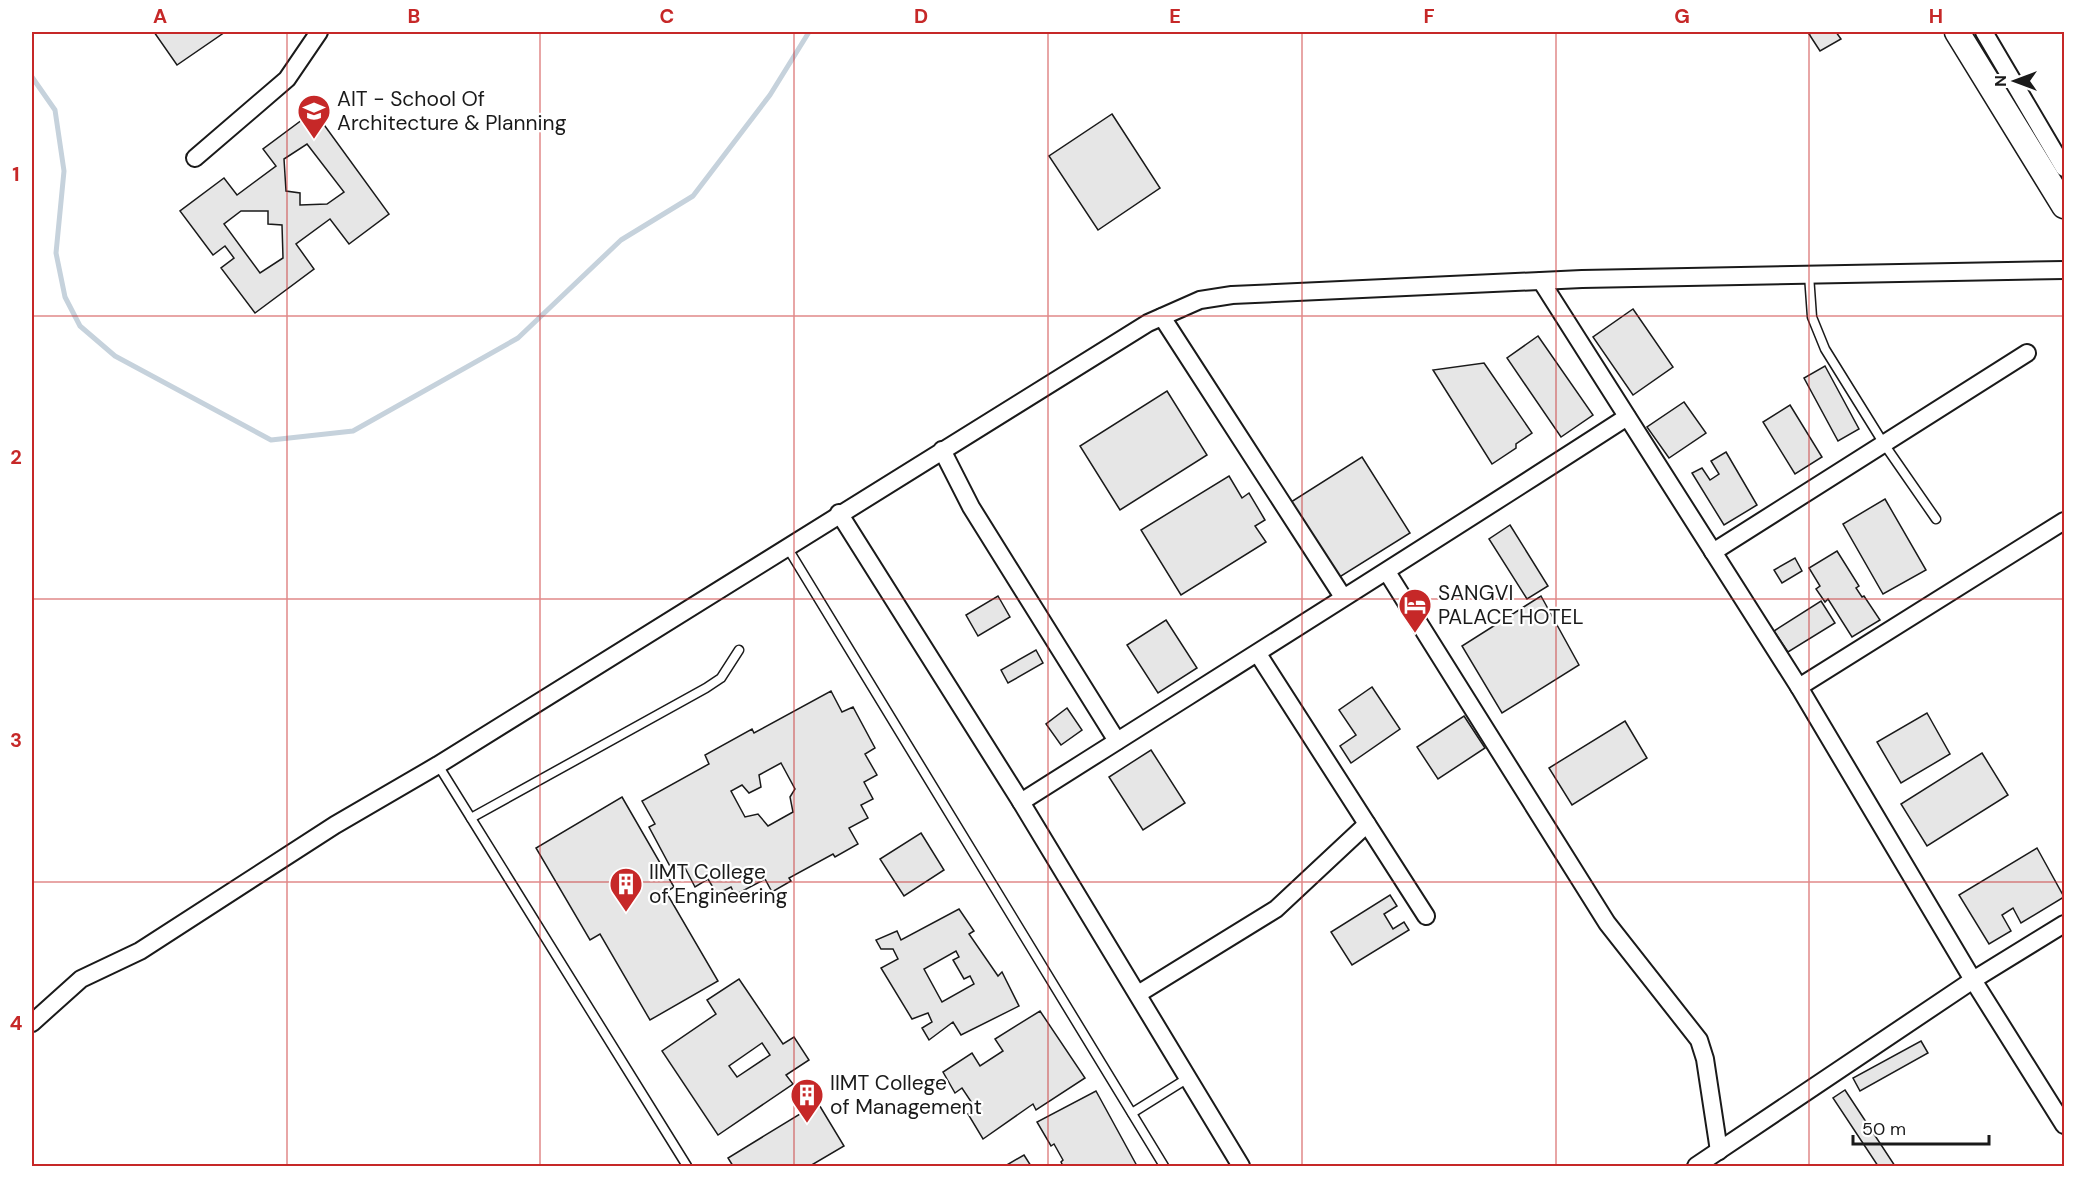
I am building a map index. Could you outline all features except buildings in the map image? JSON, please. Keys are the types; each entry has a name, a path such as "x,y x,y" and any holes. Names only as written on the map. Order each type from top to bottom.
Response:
{"street":[{"path":"195,158 287,79 319,32"},
{"path":"1957,32 2064,206"},
{"path":"1984,32 2064,168"},
{"path":"32,1023 81,979 140,951 335,825 438,765 839,513 1148,323 1200,300 1232,296 1541,281 2064,270"},
{"path":"1541,281 1799,687 1973,980 2064,1125"},
{"path":"1162,317 1343,597"},
{"path":"1713,552 2027,353"},
{"path":"1021,802 1258,654 1343,597 1387,572 1627,417"},
{"path":"942,450 971,507 1117,741"},
{"path":"839,513 1021,802 1241,1167"},
{"path":"1799,687 2064,521"},
{"path":"1387,572 1607,923 1699,1040 1705,1059 1719,1151"},
{"path":"1258,654 1426,916"},
{"path":"1138,994 1276,909 1367,824"},
{"path":"1696,1167 1973,980 2064,924"}],"lane":[{"path":"1809,274 1812,317 1826,349 1884,444 1936,519"},
{"path":"787,546 1164,1167"},
{"path":"471,818 722,678 739,650"},
{"path":"438,765 687,1167"},
{"path":"1132,1113 1188,1078"}],"waterway":[{"path":"32,77 55,110 64,171 56,253 65,297 80,326 115,356 271,440 353,431 518,338 621,240 693,196 770,95 809,32"}],"place":[{"name":"AIT - School Of Architecture & Planning","path":"314,140"},
{"name":"SANGVI PALACE HOTEL","path":"1415,634"},
{"name":"IIMT College of Engineering","path":"626,913"},
{"name":"IIMT College of Management","path":"807,1124"}]}
